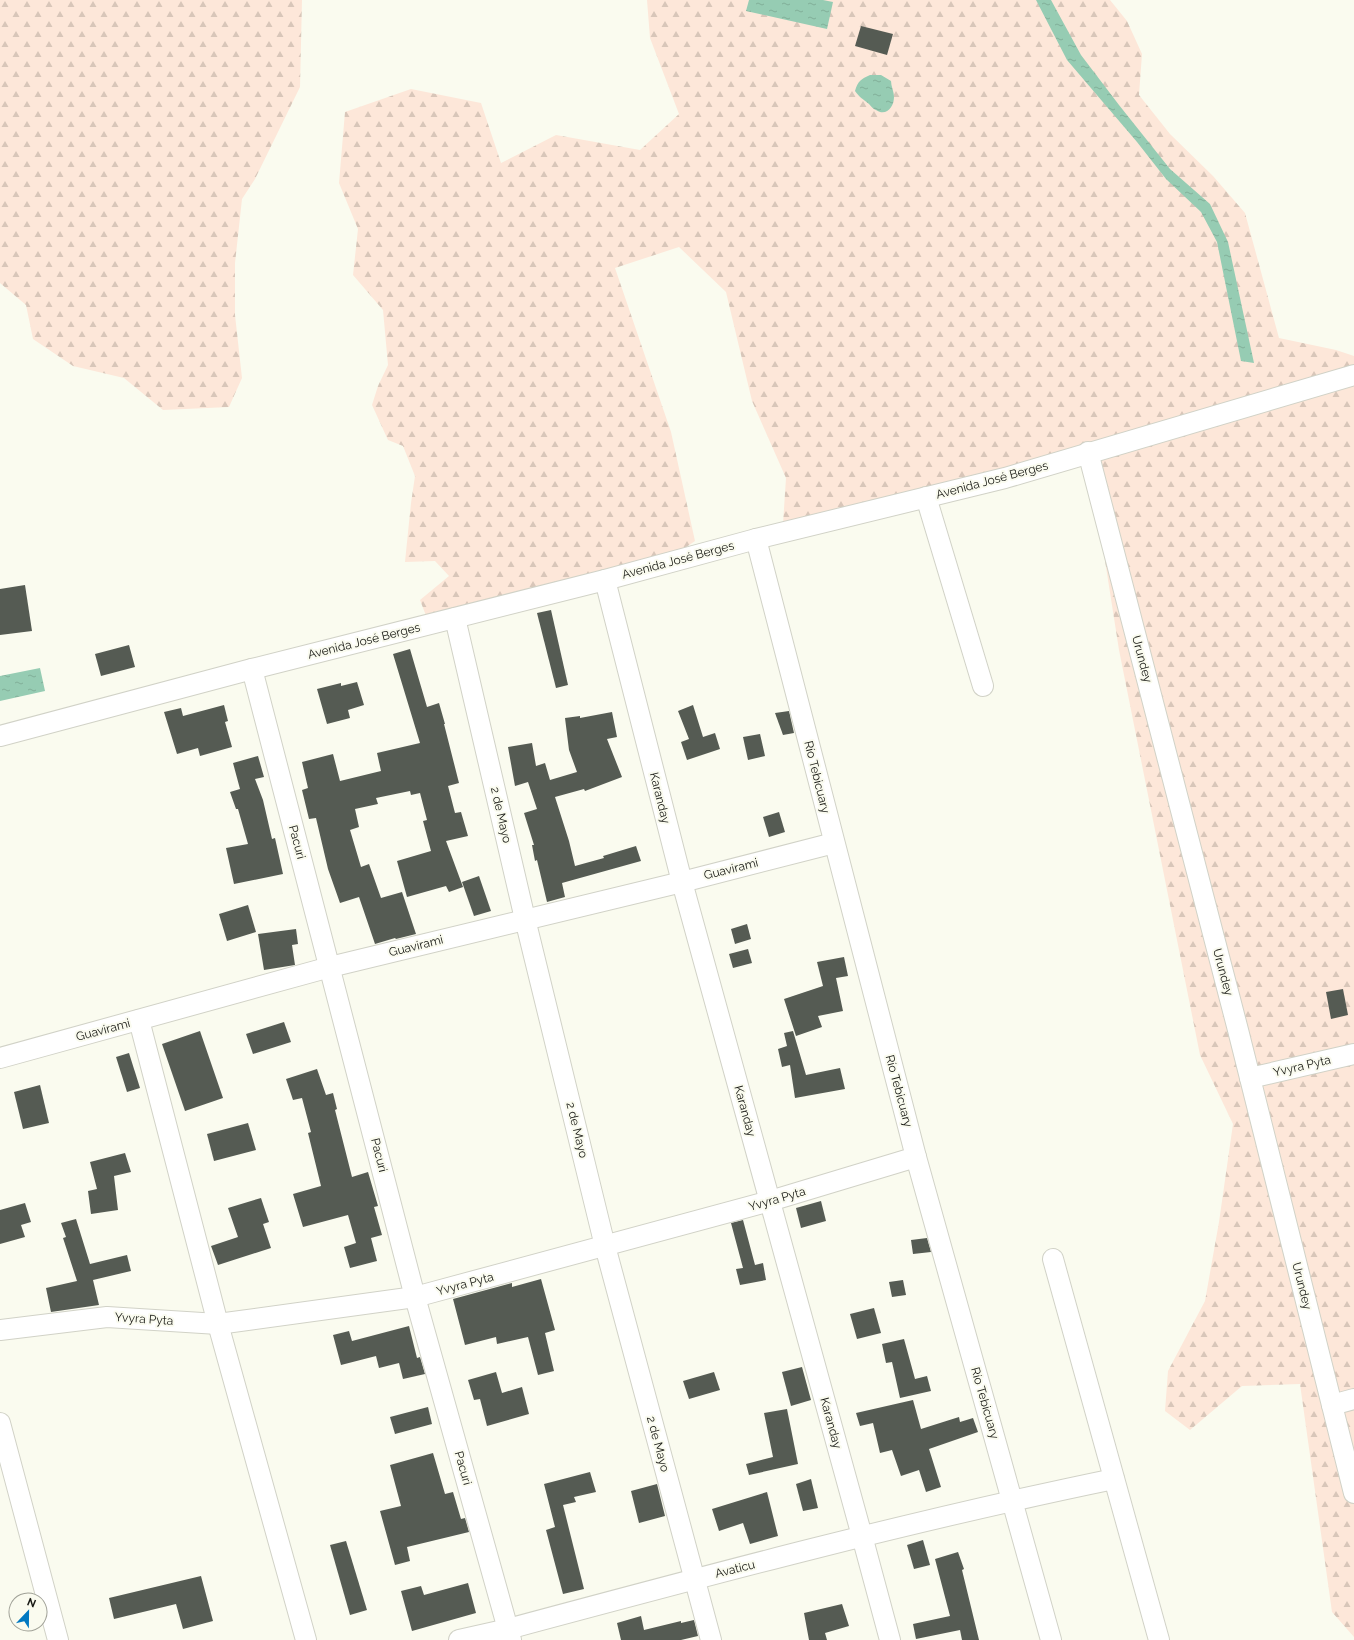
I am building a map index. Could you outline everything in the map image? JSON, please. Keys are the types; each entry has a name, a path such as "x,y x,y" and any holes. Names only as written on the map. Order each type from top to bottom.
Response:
{"street":[{"name":"Avenida José Berges","path":"0,736 252,669 605,580 756,539 1005,478 1088,452 1354,375"},
{"name":"Urundey","path":"1088,452 1250,1078 1354,1493"},
{"path":"926,497 983,686"},
{"name":"Río Tebicuary","path":"756,539 916,1157 1051,1640"},
{"name":"Karanday","path":"605,580 682,882 890,1640"},
{"name":"2 de Mayo","path":"455,618 525,919 605,1246 711,1640"},
{"name":"Pacuri","path":"252,669 416,1297 510,1634"},
{"name":"Guavirami","path":"0,1058 330,967 682,882 834,843"},
{"path":"139,1020 218,1324 306,1640"},
{"name":"Yvyra Pyta","path":"1250,1078 1354,1054"},
{"name":"Yvyra Pyta","path":"0,1330 107,1317 218,1324 416,1297 770,1201 916,1157"},
{"path":"1053,1259 1159,1640"},
{"path":"1332,1404 1354,1399"},
{"path":"0,1423 58,1640"},
{"name":"Avaticu","path":"459,1640 510,1634 695,1579 862,1536 1012,1500 1114,1479"}],"green space":[{"path":"0,0 302,0 300,87 255,179 242,199 235,263 235,315 242,378 229,407 163,410 124,378 73,366 33,339 26,305 0,283"},
{"path":"647,0 1110,0 1127,21 1142,54 1139,95 1170,134 1213,176 1245,213 1279,338 1336,350 1354,356 1354,1637 1332,1612 1300,1384 1242,1386 1190,1430 1165,1411 1168,1371 1205,1301 1219,1222 1233,1124 1200,1055 1119,650 1088,452 783,524 786,478 752,401 726,292 679,247 615,268 671,432 695,541 679,552 430,626 420,600 449,576 435,561 405,562 415,476 403,446 388,440 372,405 378,386 388,365 383,310 353,275 358,229 339,183 345,112 411,89 481,103 501,163 556,135 640,150 679,114 650,38"}],"water":[{"path":"749,0 823,0 833,2 827,29 746,11"},
{"path":"1036,0 1051,0 1081,55 1119,105 1170,169 1210,204 1228,242 1254,363 1241,361 1217,242 1201,212 1166,179 1137,142 1067,60"},
{"path":"870,75 881,75 891,81 894,101 889,110 886,112 880,112 874,109 855,91 860,81"},
{"path":"40,668 45,691 0,701 0,676"}],"building":[{"path":"861,26 893,34 887,55 855,46"},
{"path":"25,585 32,631 0,635 0,589"},
{"path":"551,610 568,685 556,688 537,613"},
{"path":"129,645 135,667 101,676 95,654"},
{"path":"410,649 427,707 439,703 459,783 448,786 455,813 461,812 468,836 446,841 463,887 449,892 446,886 407,897 397,861 431,851 423,821 427,820 420,793 411,795 410,791 376,798 378,804 355,809 359,827 350,830 361,867 369,864 381,898 402,892 416,934 375,944 359,897 340,903 328,869 316,818 309,819 302,790 308,788 302,762 333,754 340,781 381,771 377,753 420,743 393,654"},
{"path":"357,682 364,705 348,710 350,718 327,724 317,689 341,683 341,686"},
{"path":"224,705 228,721 225,722 232,747 200,756 198,748 177,754 164,712 181,708 183,716"},
{"path":"693,705 703,737 715,733 720,749 687,760 681,742 689,739 678,711"},
{"path":"789,711 794,733 783,735 775,713"},
{"path":"612,712 617,737 607,739 622,777 585,791 584,789 555,797 575,866 604,858 603,856 636,846 641,861 562,883 565,897 547,902 537,860 535,861 532,845 534,845 524,813 537,809 528,782 515,786 508,747 532,743 536,766 545,763 550,780 577,772 569,750 565,718 580,716 580,718"},
{"path":"760,734 765,756 748,760 743,737"},
{"path":"258,756 264,777 255,779 263,800 272,839 275,838 283,874 234,884 226,848 248,844 238,809 236,809 230,792 240,789 233,763"},
{"path":"779,812 785,832 769,837 763,817"},
{"path":"479,876 491,911 474,916 462,882"},
{"path":"248,905 256,932 227,941 219,914"},
{"path":"747,924 751,939 735,944 731,929"},
{"path":"296,929 298,944 292,945 295,965 264,970 258,934"},
{"path":"748,949 752,963 733,968 729,954"},
{"path":"844,957 848,976 836,978 843,1011 818,1016 822,1027 796,1036 784,999 823,986 817,962"},
{"path":"1343,989 1348,1015 1331,1019 1326,992"},
{"path":"284,1022 291,1042 253,1054 246,1034"},
{"path":"200,1031 223,1098 185,1111 162,1044"},
{"path":"793,1031 806,1075 840,1068 845,1089 795,1098 790,1065 782,1067 778,1049 787,1046 784,1033"},
{"path":"129,1053 140,1088 127,1092 116,1057"},
{"path":"317,1069 326,1095 333,1093 337,1109 335,1110 352,1177 368,1172 378,1206 374,1207 382,1235 371,1238 377,1261 350,1268 344,1247 356,1243 348,1215 303,1227 293,1194 321,1186 308,1133 311,1132 302,1098 293,1100 286,1079"},
{"path":"40,1085 49,1123 23,1129 14,1092"},
{"path":"248,1123 256,1150 214,1161 207,1134"},
{"path":"125,1153 131,1172 114,1176 118,1210 91,1214 88,1191 97,1189 90,1162"},
{"path":"261,1198 269,1222 263,1224 271,1248 218,1265 211,1246 238,1237 228,1208"},
{"path":"821,1201 826,1221 801,1228 796,1208"},
{"path":"25,1203 31,1222 21,1225 25,1237 0,1244 0,1210"},
{"path":"76,1219 90,1264 127,1255 131,1271 93,1280 99,1305 51,1312 46,1288 77,1281 63,1238 66,1237 61,1223"},
{"path":"743,1220 755,1265 763,1263 766,1280 740,1285 736,1269 743,1268 731,1223"},
{"path":"927,1238 931,1252 913,1254 911,1240"},
{"path":"541,1279 555,1330 545,1333 554,1371 538,1375 528,1337 497,1344 496,1337 465,1345 453,1299 512,1283 512,1287"},
{"path":"903,1280 906,1295 892,1297 889,1282"},
{"path":"874,1308 881,1333 857,1339 850,1314"},
{"path":"409,1326 417,1358 420,1357 425,1374 403,1379 399,1363 379,1368 376,1356 341,1365 333,1335 349,1331 352,1341"},
{"path":"904,1339 915,1379 927,1376 931,1391 900,1398 892,1362 886,1363 882,1344"},
{"path":"802,1367 811,1400 791,1406 782,1372"},
{"path":"496,1372 502,1393 522,1387 529,1414 487,1426 480,1399 474,1400 468,1380"},
{"path":"714,1372 720,1390 689,1399 683,1381"},
{"path":"913,1400 921,1429 959,1417 960,1422 973,1418 978,1432 929,1449 941,1487 926,1492 919,1470 901,1476 892,1450 880,1453 873,1423 860,1426 856,1413"},
{"path":"428,1407 432,1424 395,1434 390,1417"},
{"path":"787,1409 798,1464 749,1475 746,1464 773,1457 764,1413"},
{"path":"433,1453 445,1494 453,1492 461,1519 465,1518 469,1532 407,1547 410,1561 395,1565 380,1511 401,1506 390,1465"},
{"path":"590,1472 596,1492 574,1497 576,1502 563,1505 584,1589 563,1594 546,1530 555,1527 544,1484"},
{"path":"811,1479 818,1508 803,1511 796,1484"},
{"path":"657,1484 665,1516 639,1523 631,1491"},
{"path":"767,1492 778,1536 750,1544 743,1523 719,1531 712,1509"},
{"path":"923,1540 930,1565 914,1569 907,1545"},
{"path":"346,1541 367,1610 350,1615 330,1545"},
{"path":"958,1552 964,1569 962,1570 979,1640 962,1640 960,1630 916,1639 913,1624 950,1616 935,1559"},
{"path":"201,1576 213,1621 183,1629 176,1604 114,1619 109,1598"},
{"path":"468,1583 476,1613 412,1631 401,1591 421,1586 424,1595"},
{"path":"842,1604 849,1626 825,1633 827,1640 809,1640 804,1613"},
{"path":"641,1616 644,1630 681,1621 681,1623 694,1620 698,1636 681,1640 621,1640 617,1623"}]}
